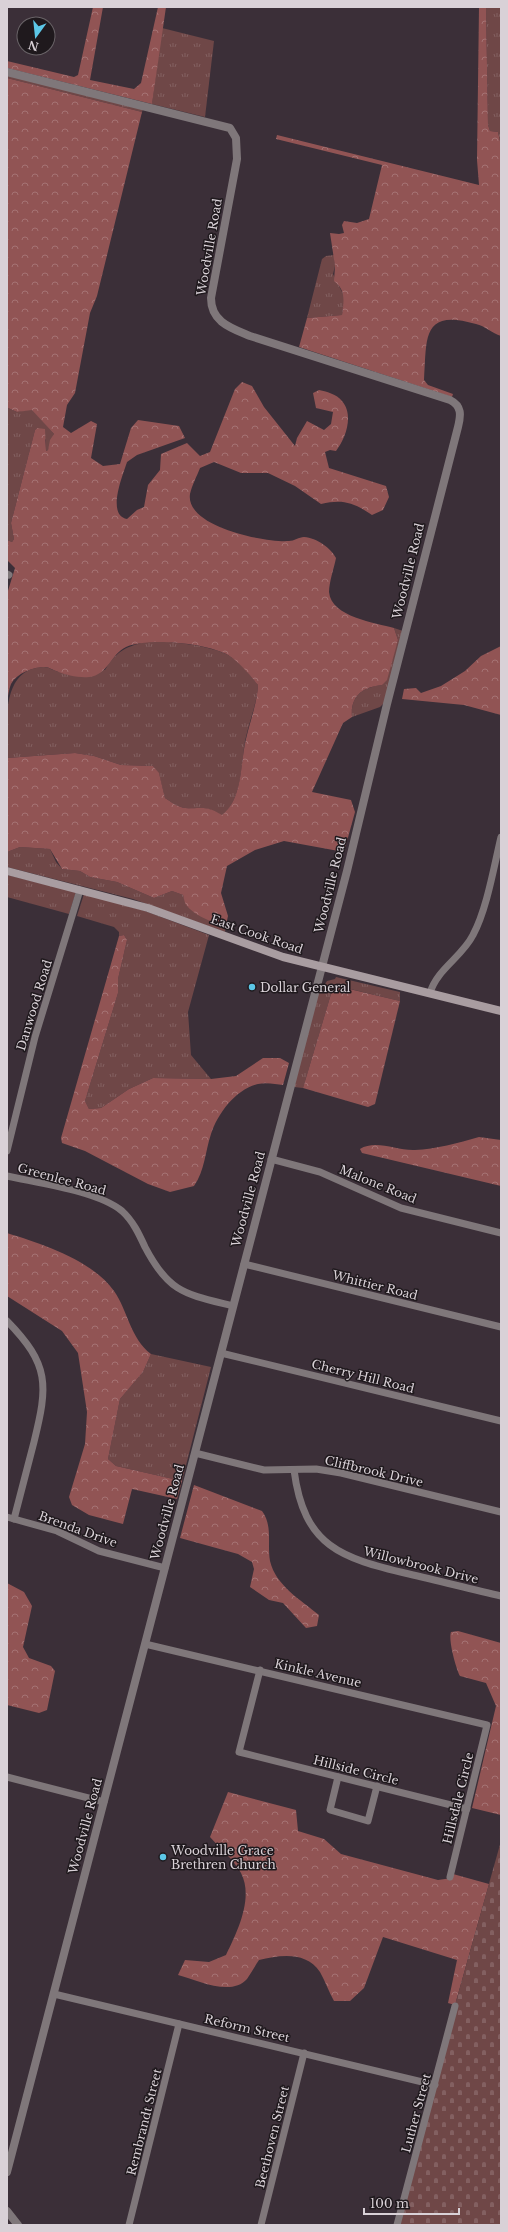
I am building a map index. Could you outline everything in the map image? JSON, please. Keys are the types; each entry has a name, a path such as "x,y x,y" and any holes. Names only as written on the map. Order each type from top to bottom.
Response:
{"main road":[{"name":"East Cook Road","path":"7,871 148,908 253,948 321,967 501,1011"}],"street":[{"name":"Woodville Road","path":"7,72 230,128 236,138 237,159 211,298 213,313 216,318 232,328 250,336 450,400 456,403 460,410 458,427 418,578 321,967 7,2172"},
{"path":"430,993 435,979 461,952 474,934 482,912 501,838"},
{"name":"Danwood Road","path":"7,1151 35,1037 80,890"},
{"name":"Malone Road","path":"271,1159 320,1172 401,1208 501,1233"},
{"name":"Greenlee Road","path":"7,1176 93,1197 115,1206 131,1220 153,1263 166,1280 174,1287 192,1296 233,1306"},
{"name":"Whittier Road","path":"244,1264 501,1327"},
{"path":"8,1325 30,1346 35,1355 44,1388 41,1412 11,1518"},
{"name":"Cherry Hill Road","path":"221,1353 501,1420"},
{"name":"Cliffbrook Drive","path":"195,1454 254,1469 316,1469 341,1473 501,1512"},
{"name":"Willowbrook Drive","path":"294,1470 297,1491 307,1518 321,1537 339,1552 357,1561 501,1596"},
{"name":"Brenda Drive","path":"11,1518 62,1533 99,1551 165,1568"},
{"name":"Kinkle Avenue","path":"145,1644 260,1670 487,1725"},
{"name":"Hillside Circle","path":"260,1670 238,1748 240,1753 467,1809"},
{"name":"Hillsdale Circle","path":"450,1877 487,1725"},
{"path":"7,1777 104,1802"},
{"path":"338,1777 330,1810 368,1821 377,1786"},
{"name":"Reform Street","path":"54,1994 435,2085"},
{"name":"Luther Street","path":"397,2225 455,2006"},
{"name":"Rembrandt Street","path":"129,2225 180,2024"},
{"name":"Beethoven Street","path":"261,2225 304,2053"},
{"path":"7,2211 18,2225"}],"green space":[{"path":"93,7 103,7 90,80 134,89 141,83 158,7 166,7 152,104 7,68 7,61 74,77 78,75"},
{"path":"479,7 486,7 488,125 490,131 498,132 501,146 501,336 479,325 458,320 445,320 436,324 430,331 427,340 424,380 428,385 453,394 452,397 299,347 307,318 342,315 343,296 341,288 334,281 335,266 330,233 344,233 342,225 344,221 357,223 369,219 382,165 276,139 277,135 479,185 477,160"},
{"path":"486,7 501,7 501,146 498,132 490,131 488,125"},
{"path":"162,28 214,41 205,117 152,104"},
{"path":"7,75 143,109 142,112 7,78"},
{"path":"7,78 142,112 97,296 90,313 75,393 67,405 63,427 71,433 91,421 97,424 91,458 103,466 120,464 131,428 138,420 179,426 185,438 137,455 127,462 120,485 117,503 121,516 127,519 137,510 144,507 148,485 160,470 161,454 187,443 200,456 210,452 235,389 242,382 252,386 264,407 295,446 297,438 307,421 324,430 331,424 333,412 316,408 313,393 319,390 337,397 346,407 348,420 340,446 336,451 330,450 325,452 329,468 386,486 389,497 383,510 372,515 353,504 335,502 321,504 295,486 268,473 241,473 214,462 200,468 193,484 190,494 192,506 200,516 213,524 229,531 263,539 289,541 304,537 314,539 327,547 336,558 329,588 332,601 337,607 356,618 394,628 398,640 387,680 382,685 364,690 356,698 353,703 352,717 343,723 312,792 351,800 355,812 344,852 284,841 255,850 227,866 221,893 228,916 226,925 211,921 191,910 186,905 183,895 172,891 154,898 117,882 90,877 80,871 62,869 50,849 20,847 7,852 7,758 75,753 94,756 121,765 153,766 159,773 165,798 185,808 208,809 222,815 234,800 240,780 244,748 255,706 258,685 236,661 228,655 218,651 206,647 177,643 148,642 126,647 117,654 101,672 89,677 68,675 46,667 26,671 17,677 11,684 7,702 7,594 15,568 7,560 7,540 12,542 14,539 11,523 35,430 37,428 45,429 46,451 48,450 50,440 54,434 32,410 17,412 8,408 7,405"},
{"path":"334,255 335,266 333,274 345,298 342,315 307,318 322,259 326,256"},
{"path":"7,405 8,408 17,412 32,409 54,434 48,450 46,451 46,440 37,428 35,430 11,523 14,539 12,542 7,540"},
{"path":"394,628 403,631 384,703 380,707 352,717 353,703 359,694 369,688 382,685 398,640"},
{"path":"149,641 198,646 226,654 239,664 258,685 255,706 245,741 240,781 229,809 222,816 212,810 204,808 182,807 165,798 159,774 153,766 121,765 94,756 75,753 7,758 7,715 9,700 13,687 20,677 30,670 44,667 59,672 105,670 114,657 123,650"},
{"path":"501,646 501,715 464,705 402,699 404,689 416,688 421,693 441,686 465,671 481,656"},
{"path":"20,847 50,849 56,862 62,869 80,871 90,877 117,882 154,898 172,891 183,895 187,906 219,924 226,925 225,932 133,899 7,867 7,852"},
{"path":"7,875 76,892 69,914 7,897"},
{"path":"84,894 145,911 209,935 188,1012 191,1055 211,1079 153,1078 129,1089 101,1108 89,1109 85,1101 118,993 118,979 127,940 124,935 119,936 119,932 114,927 77,916"},
{"path":"124,935 127,940 118,979 118,993 85,1101 89,1109 101,1108 129,1089 153,1078 211,1079 236,1076 263,1058 280,1058 289,1063 283,1085 261,1083 242,1091 235,1096 223,1110 214,1126 203,1167 194,1186 170,1192 148,1184 85,1151 62,1143 61,1138 119,936"},
{"path":"336,977 400,992 400,1001 342,987 331,994 303,1088 294,1087 320,987 323,987 327,981 335,979"},
{"path":"341,987 400,1001 375,1104 368,1107 303,1088 331,994"},
{"path":"479,1137 501,1140 501,1186 362,1153 360,1149 366,1146 380,1145 415,1150 447,1145"},
{"path":"7,1233 35,1242 65,1254 80,1262 105,1280 114,1291 138,1340 151,1354 143,1372 120,1399 108,1459 116,1466 182,1481 177,1499 132,1489 123,1524 89,1515 72,1505 69,1497 85,1444 87,1412 78,1353 62,1331 7,1296"},
{"path":"151,1354 211,1367 182,1481 116,1466 108,1459 120,1399 143,1372"},
{"path":"194,1485 262,1511 269,1529 269,1555 273,1570 283,1585 290,1592 319,1615 317,1626 306,1628 283,1603 269,1600 250,1587 254,1569 252,1562 238,1554 180,1538"},
{"path":"7,1583 24,1592 32,1606 23,1647 29,1658 51,1666 55,1671 47,1710 39,1713 7,1705"},
{"path":"458,1631 501,1643 501,1815 472,1808 496,1706 486,1683 460,1676 451,1647 450,1636 451,1632"},
{"path":"228,1792 296,1810 298,1831 324,1839 341,1854 438,1880 452,1878 453,1874 489,1884 455,2005 448,2003 457,1960 383,1937 364,1988 350,2001 334,2001 320,1972 314,1965 308,1961 292,1956 259,1960 247,1979 232,1987 214,1986 178,1975 185,1960 209,1962 226,1955 239,1926 245,1904 245,1883 238,1868 210,1837"},
{"path":"501,1841 501,2225 398,2225 455,2005"}],"place":[{"name":"Dollar General","path":"252,987"},
{"name":"Woodville Grace Brethren Church","path":"163,1857"}]}
